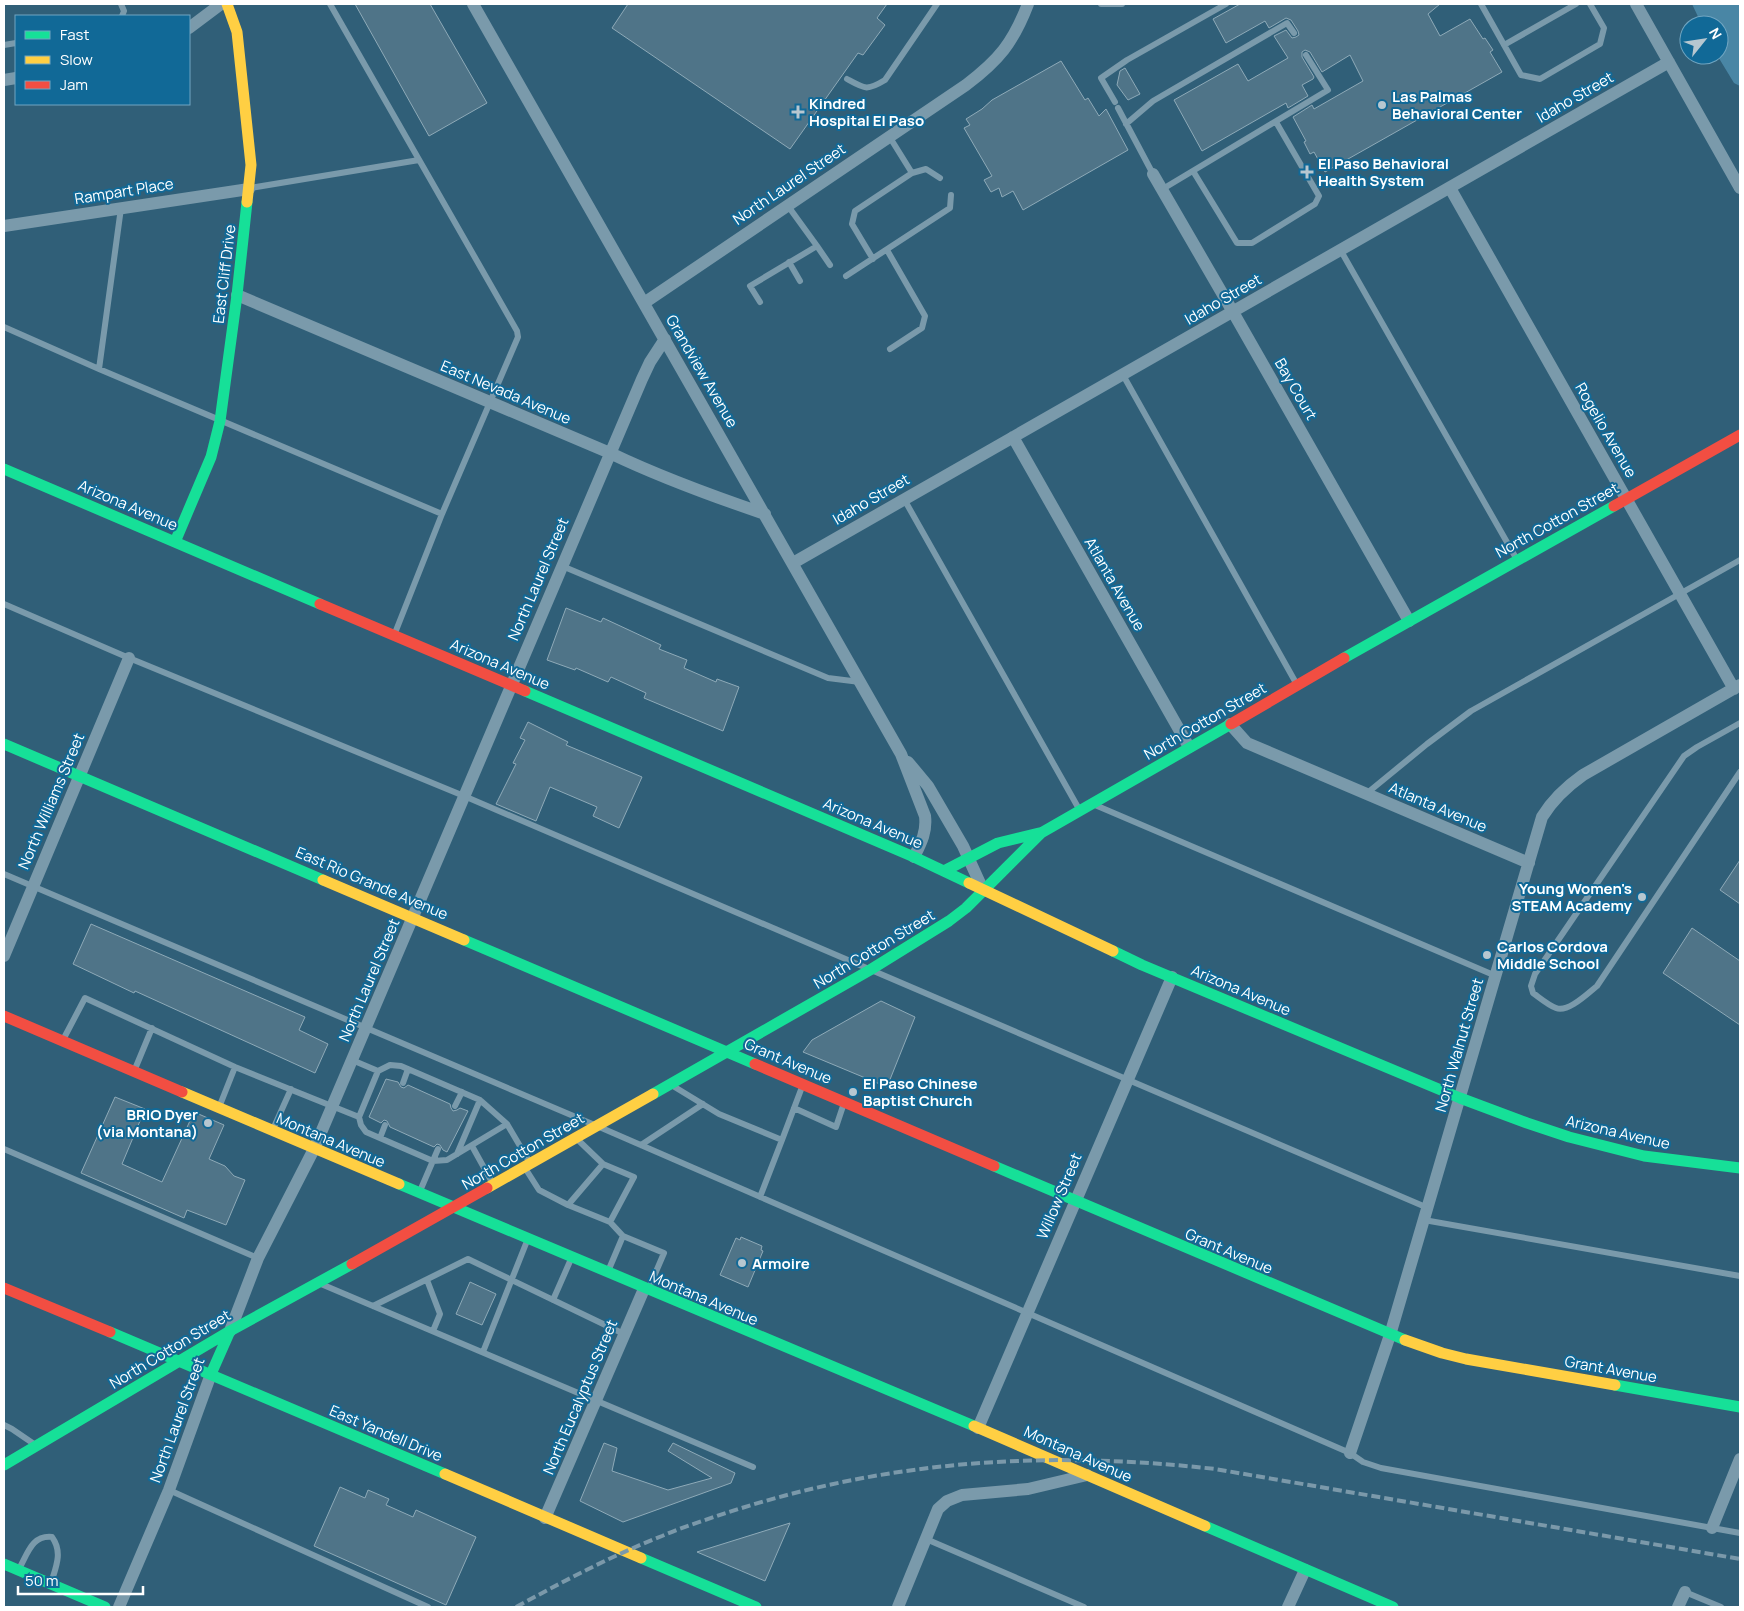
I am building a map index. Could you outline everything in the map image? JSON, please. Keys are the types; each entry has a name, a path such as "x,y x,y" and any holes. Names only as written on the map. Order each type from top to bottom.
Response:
{"main road":[{"name":"East Cliff Drive","path":"175,542 211,457 220,420 249,188 251,165 237,32 227,4"},
{"name":"North Cotton Street","path":"4,1465 230,1330 528,1166 870,970 949,921 966,908 1041,833 1409,621 1740,435"},
{"name":"Arizona Avenue","path":"4,469 914,857 1142,965 1460,1098 1569,1137 1644,1156 1740,1168"},
{"name":"East Rio Grande Avenue","path":"4,744 728,1051"},
{"path":"944,872 998,843 1041,833"},
{"name":"Montana Avenue","path":"4,1016 528,1240 978,1428 1393,1607"},
{"name":"Grant Avenue","path":"728,1051 1075,1202 1390,1335 1466,1359 1740,1407"},
{"name":"East Yandell Drive","path":"4,1288 180,1360 756,1607"},
{"name":"North Laurel Street","path":"211,1374 230,1330"},
{"path":"4,1564 105,1607"}],"street":[{"path":"190,27 220,4"},
{"name":"Grandview Avenue","path":"473,4 901,754 926,816 924,838 914,857"},
{"name":"North Laurel Street","path":"644,302 990,67 1006,49 1019,28 1028,4"},
{"path":"1636,4 1740,188"},
{"name":"Idaho Street","path":"793,563 1669,62"},
{"name":"Bay Court","path":"1153,174 1234,312 1409,621"},
{"name":"Rampart Place","path":"4,226 249,188"},
{"name":"Rogelio Avenue","path":"1450,188 1680,594 1737,687"},
{"name":"East Nevada Avenue","path":"237,295 633,464 706,494 765,514"},
{"name":"North Laurel Street","path":"230,1330 258,1258 314,1149 642,379 650,362 665,339"},
{"name":"Atlanta Avenue","path":"1013,437 1189,747"},
{"name":"North Williams Street","path":"4,956 129,658"},
{"name":"North Walnut Street","path":"1350,1453 1390,1335 1542,817 1550,803 1582,775 1737,687"},
{"name":"Atlanta Avenue","path":"1230,724 1247,743 1529,863"},
{"name":"Grandview Avenue","path":"901,754 928,786 983,890"},
{"name":"Willow Street","path":"978,1428 1126,1080 1172,977"},
{"name":"North Eucalyptus Street","path":"545,1518 624,1334 646,1289"},
{"name":"North Laurel Street","path":"119,1607 169,1490 211,1374"},
{"path":"1712,1528 1740,1460"},
{"path":"898,1607 938,1509 951,1498 1028,1489 1087,1475"},
{"path":"1288,1607 1305,1570"},
{"path":"1678,1607 1685,1592"}],"lane":[{"path":"330,4 517,331 518,337 442,514 394,635"},
{"path":"847,79 864,89 874,87 884,80 937,4"},
{"path":"1100,4 1122,4"},
{"path":"1153,174 1101,78 1126,60 1226,4"},
{"path":"1481,4 1521,75 1540,79 1600,44 1604,28 1590,4"},
{"path":"1504,45 1576,4"},
{"path":"1126,124 1153,101 1288,23 1294,33"},
{"path":"1162,190 1328,90 1306,55"},
{"path":"1192,171 1237,243 1252,244 1315,204 1319,196 1276,122"},
{"path":"889,136 912,173"},
{"path":"249,188 419,160"},
{"path":"873,259 852,224 855,212 912,173 926,169 940,178"},
{"path":"846,276 950,208 951,195"},
{"path":"787,204 830,265"},
{"path":"99,370 120,208"},
{"path":"760,302 750,286 817,246"},
{"path":"887,250 925,316 922,328 890,349"},
{"path":"1341,251 1517,560"},
{"path":"789,262 800,281"},
{"path":"4,327 99,370 442,514"},
{"path":"1123,375 1298,685"},
{"path":"904,499 1080,810"},
{"path":"1366,794 1427,744 1472,711 1740,560"},
{"path":"562,566 828,678 861,682"},
{"path":"4,604 129,658 464,796 870,970 1126,1080 1426,1214 1740,1276"},
{"path":"1740,723 1684,756 1535,974 1531,986 1533,993 1557,1009 1563,1010 1597,986 1740,772"},
{"path":"1091,803 1496,976"},
{"path":"4,874 597,1126 1027,1312 1350,1453 1363,1462 1381,1468 1740,1533"},
{"path":"62,1041 85,998 235,1067 360,1117"},
{"path":"134,1072 152,1028"},
{"path":"352,1060 378,1071 390,1066 401,1066 480,1100 508,1124 539,1190 568,1205 610,1222 623,1236 664,1253 646,1289"},
{"path":"219,1108 235,1067"},
{"path":"403,1083 408,1069"},
{"path":"378,1071 360,1117 361,1125 366,1132 433,1161 447,1160 508,1124"},
{"path":"670,1084 719,1114 782,1140"},
{"path":"760,1197 804,1084"},
{"path":"272,1131 291,1089"},
{"path":"455,1106 462,1092"},
{"path":"457,1154 480,1100"},
{"path":"794,1108 836,1127 845,1102"},
{"path":"641,1145 703,1104"},
{"path":"380,1138 386,1125"},
{"path":"576,1138 603,1164 634,1177 610,1222"},
{"path":"472,1146 494,1185"},
{"path":"4,1149 258,1258"},
{"path":"420,1194 438,1149"},
{"path":"568,1205 603,1164"},
{"path":"607,1273 623,1236"},
{"path":"483,1352 528,1240"},
{"path":"553,1300 571,1258"},
{"path":"373,1306 468,1259 624,1334"},
{"path":"427,1280 440,1314 433,1331"},
{"path":"317,1283 753,1467"},
{"path":"4,1425 37,1446"},
{"path":"169,1490 428,1607"},
{"path":"18,1570 37,1539 43,1536 52,1537 58,1544 59,1554 51,1584"},
{"path":"926,1539 1084,1607"},
{"path":"1685,1592 1721,1607"}],"water":[{"path":"1692,4 1740,4 1740,86 1734,83 1723,65 1729,65 1729,15 1697,15"}],"building":[{"path":"355,4 430,4 487,103 429,136"},
{"name":"Kindred Hospital El Paso","path":"628,4 887,4 877,18 885,25 863,55 858,53 790,149 612,28"},
{"name":"Las Palmas Behavioral Center","path":"1240,4 1440,4 1428,14 1440,36 1470,19 1493,50 1490,52 1502,72 1325,172 1314,152 1310,154 1304,142 1306,141 1293,117 1312,105 1314,109 1363,81 1350,55 1322,72 1310,52 1305,50 1302,52 1302,57 1314,77 1302,85 1308,96 1288,108 1286,103 1202,151 1174,100 1238,64 1248,81 1288,58 1274,36 1286,30 1292,38 1299,35 1291,20 1286,18 1269,28 1265,21 1226,43 1213,19"},
{"path":"1061,61 1085,100 1088,98 1099,116 1106,109 1128,150 1023,210 1013,191 1002,197 999,188 991,192 984,180 992,176 964,128 970,125 966,119 992,100"},
{"path":"1125,68 1140,94 1128,100 1117,85 1120,71"},
{"path":"566,608 601,622 603,618 661,645 659,649 687,660 684,668 716,682 717,679 739,687 723,731 644,698 646,693 611,677 608,682 576,668 575,670 547,660"},
{"path":"528,722 568,742 566,745 642,777 619,828 593,816 597,807 550,787 536,821 496,804 516,764 513,763 525,740 520,738"},
{"path":"1740,860 1740,904 1720,890"},
{"path":"91,924 305,1017 299,1030 328,1044 315,1073 73,964"},
{"path":"1692,928 1740,961 1740,1025 1663,973"},
{"path":"881,1001 915,1017 887,1087 803,1052 812,1040"},
{"path":"386,1079 398,1082 404,1088 408,1085 450,1104 453,1111 460,1108 468,1111 447,1152 440,1145 437,1144 434,1147 390,1127 387,1121 384,1120 381,1123 369,1117"},
{"path":"115,1097 145,1109 122,1164 162,1182 194,1112 224,1125 209,1159 225,1166 234,1176 245,1180 226,1225 187,1210 184,1218 81,1173"},
{"name":"Armoire","path":"741,1237 762,1246 761,1250 763,1251 748,1287 720,1275 736,1238 740,1240"},
{"path":"470,1282 496,1294 482,1325 456,1314"},
{"path":"604,1443 617,1448 612,1471 668,1490 712,1478 668,1451 673,1443 735,1473 731,1483 623,1522 580,1501"},
{"path":"340,1487 365,1498 368,1490 389,1499 386,1505 413,1517 416,1510 476,1537 446,1605 314,1546"},
{"path":"790,1523 765,1581 697,1552"}],"railway":[{"path":"516,1607 588,1569 643,1544 702,1521 787,1495 847,1481 907,1471 968,1464 1029,1461 1090,1460 1215,1469 1740,1559"}],"traffic: fast":[{"path":"175,542 211,457 220,421 247,202"},
{"path":"4,469 320,604"},
{"path":"1344,658 1614,506"},
{"path":"525,691 914,857 969,883"},
{"path":"653,1094 870,970 949,921 966,908 1041,833 1231,724"},
{"path":"4,744 323,880"},
{"path":"944,871 998,843 1039,833"},
{"path":"464,940 755,1064"},
{"path":"1113,951 1142,965 1460,1098 1527,1123 1569,1137 1644,1156 1740,1168"},
{"path":"994,1166 1405,1340"},
{"path":"399,1184 974,1426"},
{"path":"4,1465 230,1331 352,1264"},
{"path":"211,1374 230,1331"},
{"path":"110,1332 445,1474"},
{"path":"1615,1385 1740,1407"},
{"path":"1205,1526 1393,1607"},
{"path":"641,1558 756,1607"},
{"path":"4,1564 105,1607"}],"traffic: slow":[{"path":"227,4 237,32 251,165 247,202"},
{"path":"323,880 464,940"},
{"path":"969,883 1113,951"},
{"path":"182,1092 399,1184"},
{"path":"487,1188 653,1094"},
{"path":"1405,1340 1466,1359 1615,1385"},
{"path":"974,1426 1205,1526"},
{"path":"445,1474 641,1558"}],"traffic: jam":[{"path":"1614,506 1740,435"},
{"path":"320,604 525,691"},
{"path":"1231,724 1344,658"},
{"path":"4,1016 182,1092"},
{"path":"755,1064 994,1166"},
{"path":"352,1264 487,1188"},
{"path":"4,1288 110,1332"}],"place":[{"name":"Las Palmas Behavioral Center","path":"1382,105"},
{"name":"Kindred Hospital El Paso","path":"798,112"},
{"name":"El Paso Behavioral Health System","path":"1307,172"},
{"name":"Young Women's STEAM Academy","path":"1642,897"},
{"name":"Carlos Cordova Middle School","path":"1487,955"},
{"name":"El Paso Chinese Baptist Church","path":"853,1092"},
{"name":"BRIO Dyer (via Montana)","path":"208,1123"},
{"name":"Armoire","path":"742,1263"}]}
